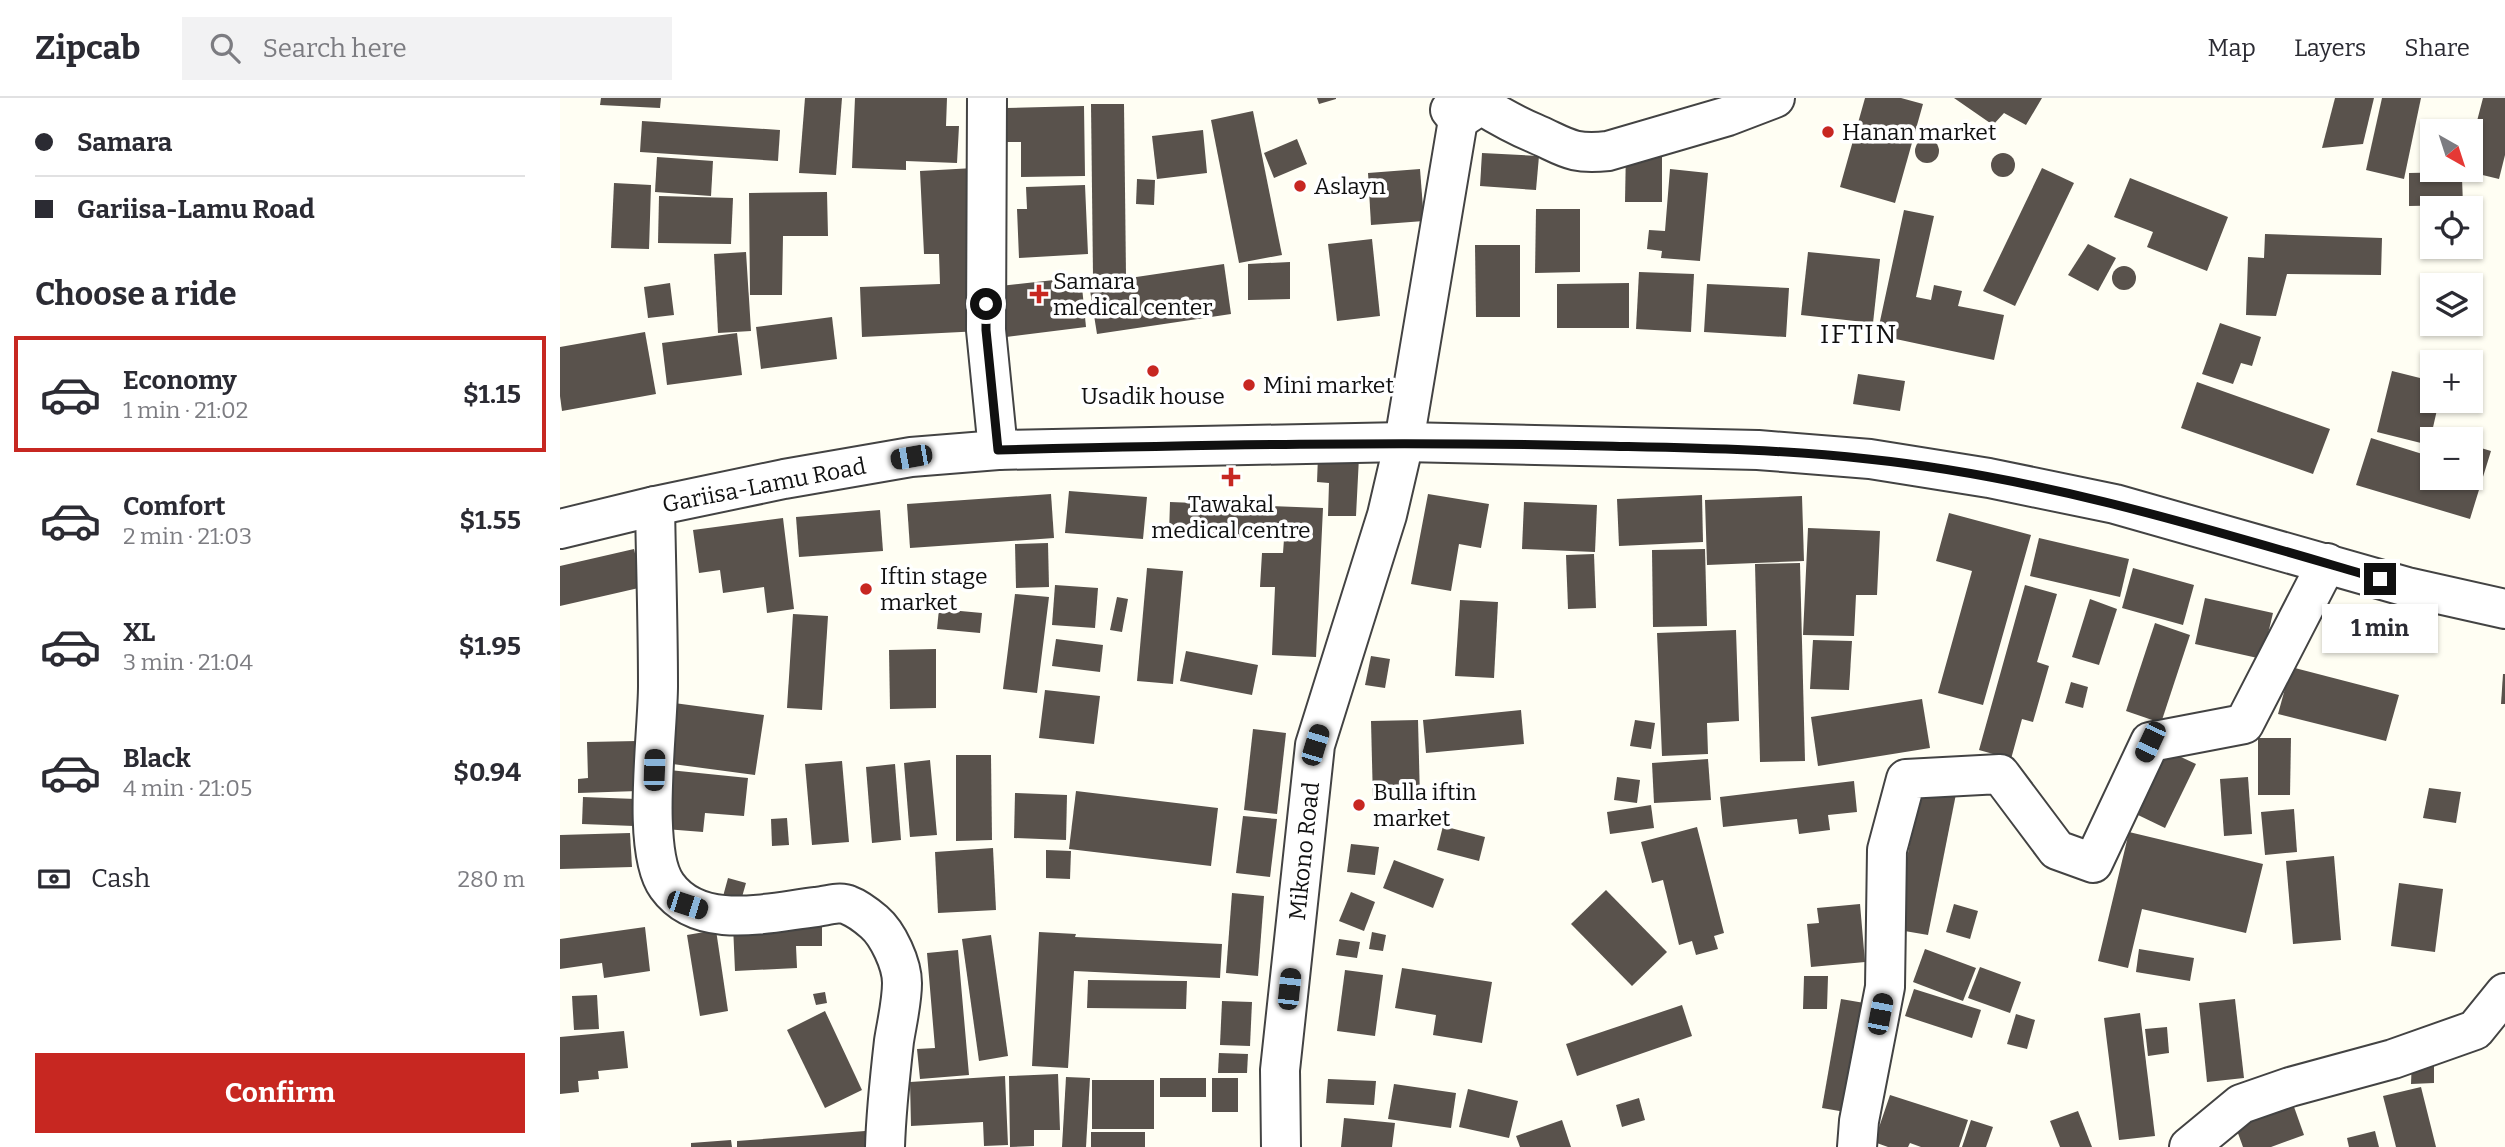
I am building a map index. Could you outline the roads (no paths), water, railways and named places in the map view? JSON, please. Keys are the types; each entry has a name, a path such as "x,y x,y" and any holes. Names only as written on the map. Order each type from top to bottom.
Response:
{"street":[{"path":"987,98 986,330 998,450"},
{"path":"1455,105 1481,105 1511,124 1563,148 1589,153 1608,151 1728,116 1775,98"},
{"name":"Mikono Road","path":"1281,1147 1280,1070 1315,745 1387,515 1404,442 1455,105"},
{"name":"Gariisa-Lamu Road","path":"560,529 784,479 911,457 998,450 1404,442 1758,450 1870,459 1989,478 2115,504 2407,587 2505,609"},
{"path":"654,506 658,689 652,825 659,869 665,885 687,905 716,914 744,915 846,903 886,933 898,960 902,982 885,1147"},
{"path":"1857,1147 1859,1121 1885,987 1887,850 1906,779 2000,774 2057,850 2093,863 2150,742 2244,724 2327,563"},
{"path":"2189,1147 2241,1104 2290,1087 2393,1059 2475,1030 2505,993"}],"place":[{"name":"Hanan market","path":"1828,132"},
{"name":"Aslayn","path":"1300,186"},
{"name":"Samara medical center","path":"1039,294"},
{"name":"Usadik house","path":"1153,371"},
{"name":"Mini market","path":"1249,385"},
{"name":"Tawakal medical centre","path":"1231,477"},
{"name":"Iftin stage market","path":"866,589"},
{"name":"Bulla iftin market","path":"1359,805"}],"district":[{"name":"IFTIN","path":"1859,334"}]}
